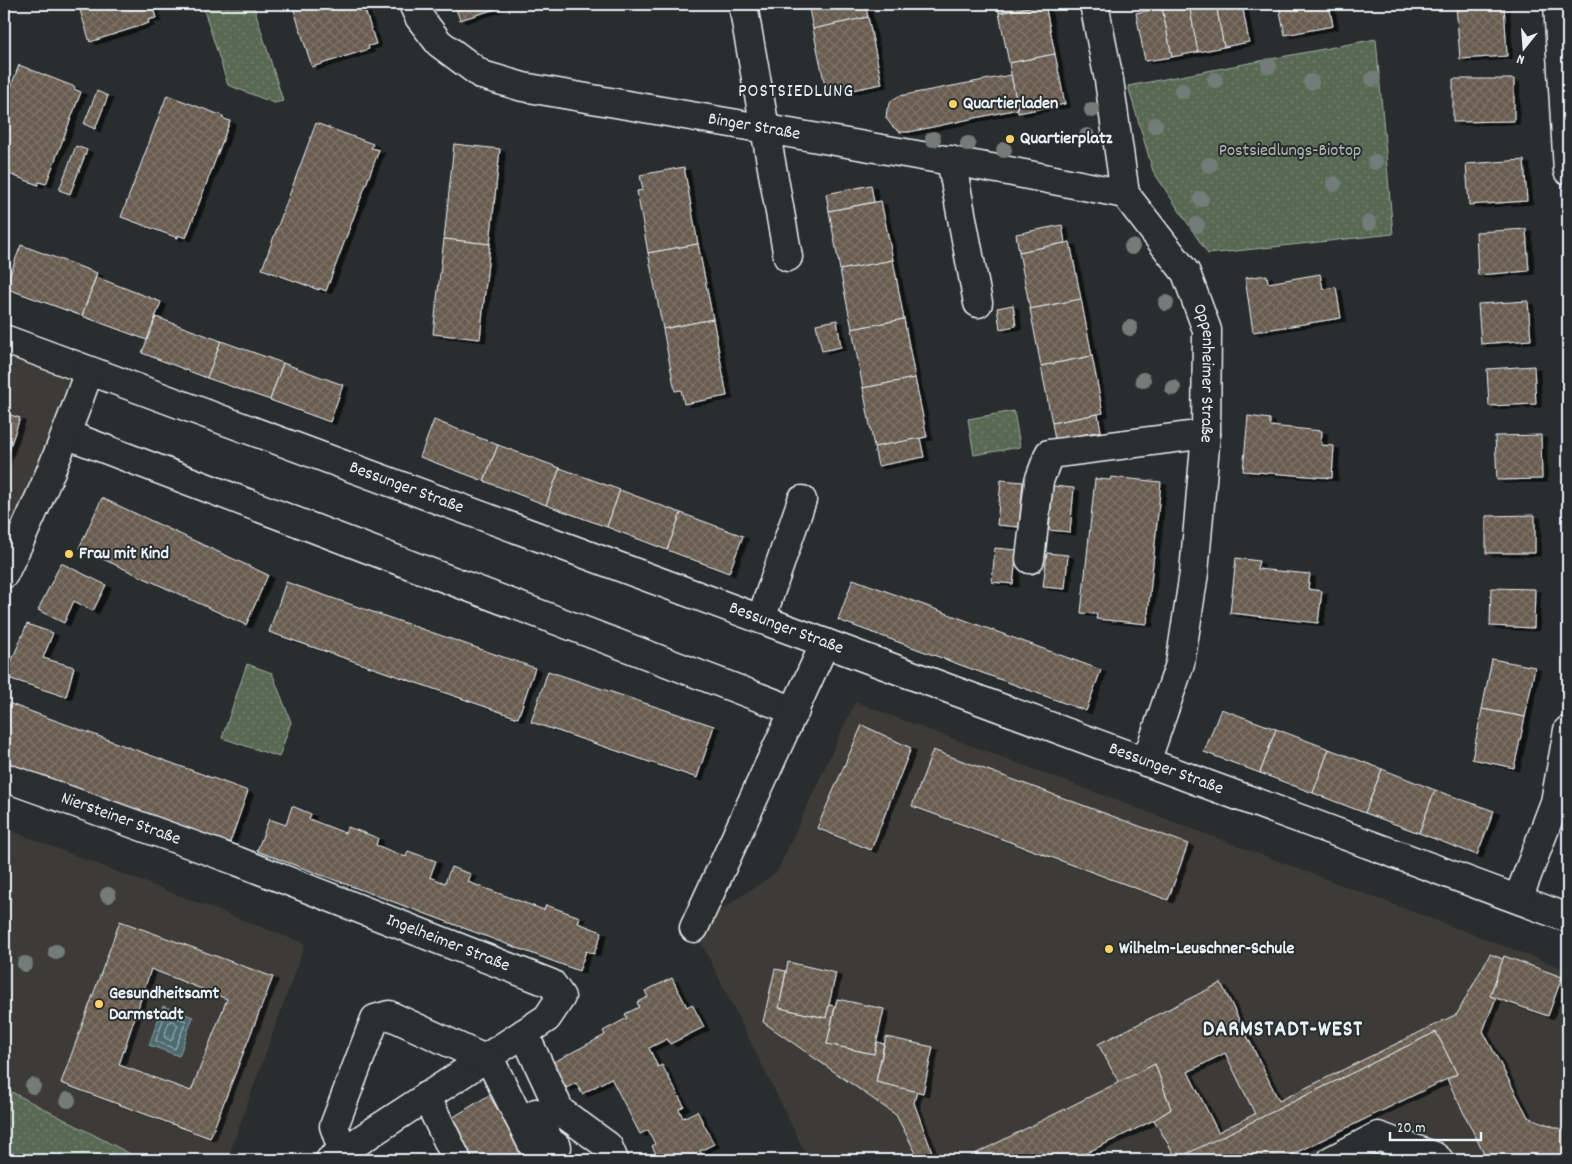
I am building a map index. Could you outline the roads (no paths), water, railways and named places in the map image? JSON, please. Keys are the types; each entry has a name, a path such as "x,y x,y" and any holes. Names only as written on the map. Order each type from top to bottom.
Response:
{"street":[{"name":"Binger Straße","path":"413,4 419,17 439,43 482,75 523,87 951,160 1125,194"},
{"name":"Oppenheimer Straße","path":"1094,4 1109,80 1125,194 1186,273 1207,330 1206,434 1194,573 1180,664 1146,762"},
{"path":"1558,4 1568,172"},
{"path":"744,11 767,129 788,257"},
{"path":"951,160 978,303"},
{"name":"Bessunger Straße","path":"4,339 1568,918"},
{"path":"4,574 41,498 68,435 89,371"},
{"path":"1030,559 1039,481 1049,454 1206,434"},
{"path":"68,435 795,711"},
{"path":"760,619 802,500"},
{"path":"694,928 825,643"},
{"path":"1518,899 1554,802 1568,730"},
{"name":"Niersteiner Straße","path":"4,777 237,862"},
{"name":"Ingelheimer Straße","path":"237,862 552,984 561,997 547,1018 337,1156 334,1126 375,1019 389,1015 501,1048"},
{"path":"501,1048 549,1154"},
{"path":"501,1048 560,1111 608,1146 614,1160"},
{"path":"426,1096 457,1160"},
{"path":"1332,1160 1378,1136 1434,1156 1439,1160"}],"water":[{"path":"163,1006 193,1017 179,1056 149,1045"}],"place":[{"name":"Quartierladen","path":"953,104"},
{"name":"Quartierplatz","path":"1010,139"},
{"name":"Frau mit Kind","path":"69,554"},
{"name":"Wilhelm-Leuschner-Schule","path":"1109,949"},
{"name":"Gesundheitsamt Darmstadt","path":"99,1004"}],"district":[{"name":"POSTSIEDLUNG","path":"796,92"},
{"name":"DARMSTADT-WEST","path":"1283,1030"}],"park label":[{"name":"Postsiedlungs-Biotop","path":"1290,151"}]}
